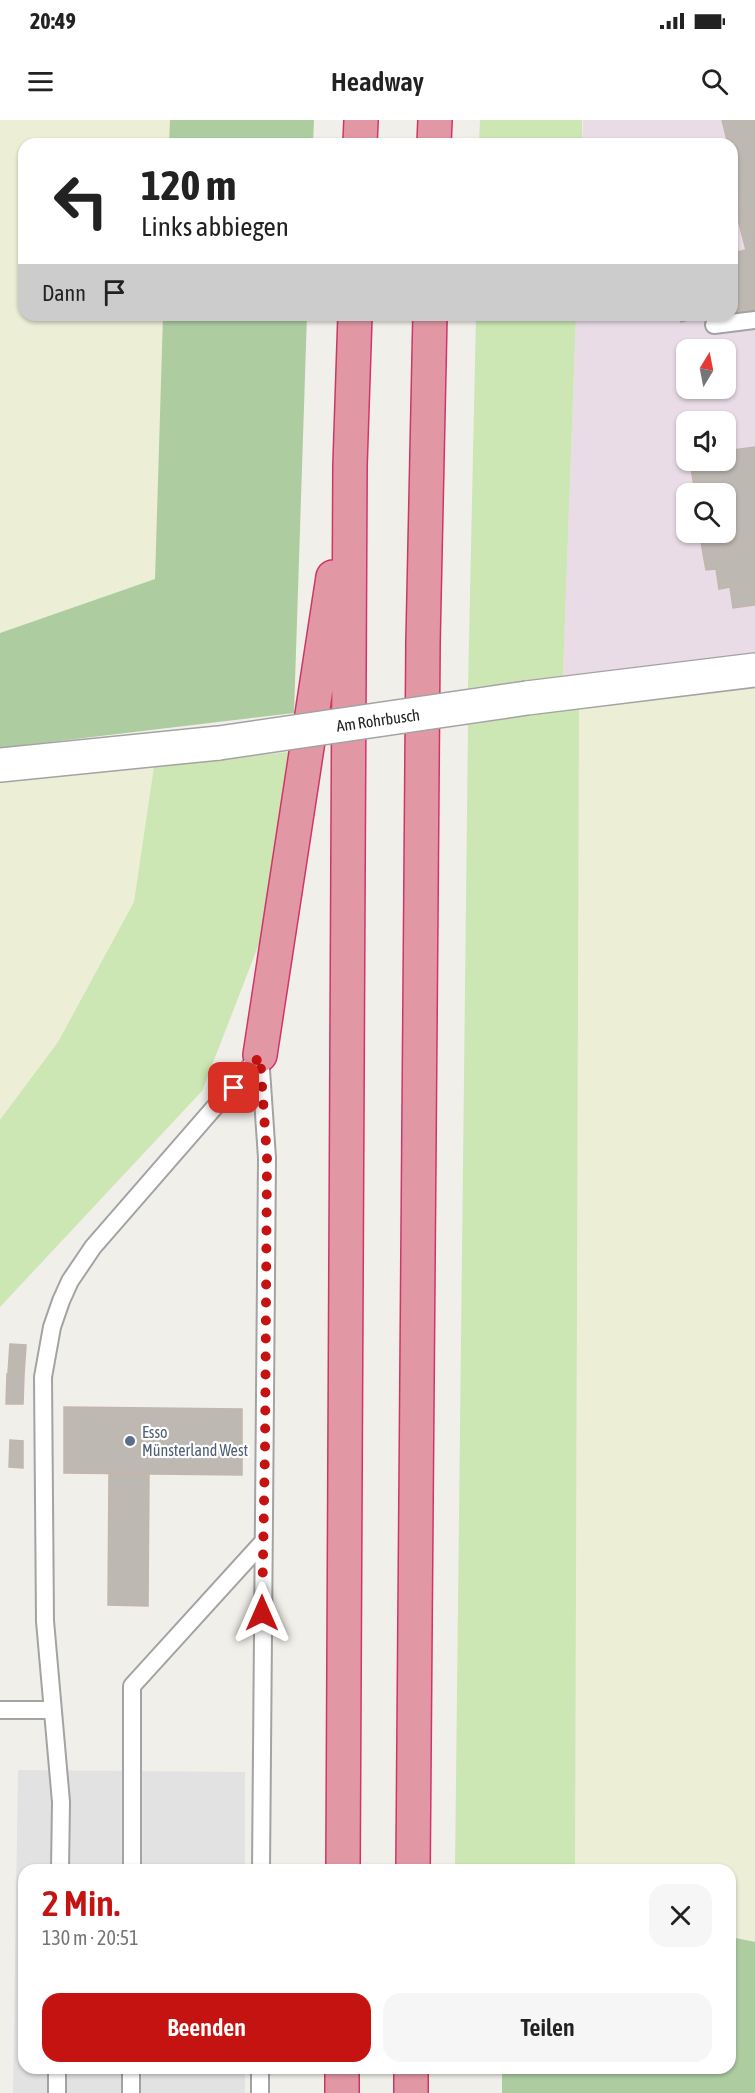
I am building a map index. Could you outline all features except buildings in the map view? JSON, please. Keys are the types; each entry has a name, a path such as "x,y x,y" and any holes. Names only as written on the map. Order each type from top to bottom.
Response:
{"highway":[{"path":"360,138 361,120"},
{"path":"434,138 435,120"},
{"path":"343,1864 350,465 355,321"},
{"path":"413,1864 423,655 430,321"},
{"path":"260,1056 350,465"},
{"path":"342,2074 342,2093"},
{"path":"411,2074 411,2093"}],"street":[{"name":"Am Rohrbusch","path":"0,765 219,743 527,698 755,670"}],"lane":[{"path":"714,325 755,320"},
{"path":"260,1056 267,1158 261,1864"},
{"path":"60,1864 61,1802 51,1710 45,1621 43,1377 52,1327 70,1281 93,1247 260,1056"},
{"path":"132,1864 132,1686 262,1543"},
{"path":"0,1710 51,1710"},
{"path":"57,2074 57,2093"},
{"path":"131,2074 131,2093"},
{"path":"260,2074 260,2093"}],"shaded area":[{"path":"583,120 755,120 755,653 563,676 576,321 738,321 738,138 582,138"},
{"path":"18,1770 245,1772 245,1864 18,1864 18,2074 245,2074 245,2093 13,2093"}],"green space":[{"path":"0,120 170,120 169,138 18,138 18,321 163,321 155,579 0,633"},
{"path":"170,120 314,120 313,138 169,138"},
{"path":"480,120 582,120 582,138 479,138"},
{"path":"163,321 307,321 294,713 0,748 0,633 155,579"},
{"path":"476,321 576,321 563,676 468,688"},
{"path":"755,685 755,1942 736,1938 736,1864 575,1864 579,707"},
{"path":"579,707 575,1864 455,1864 468,725"},
{"path":"288,752 266,926 202,1091 0,1307 0,1120 58,1042 134,902 154,767"},
{"path":"154,767 134,902 58,1042 0,1120 0,783"},
{"path":"736,1938 755,1942 755,2093 502,2093 502,2074 736,2074"}],"place":[{"name":"Esso Münsterland West","path":"130,1441"}],"route":[{"path":"234,1088 260,1056 267,1158 262,1613"}]}
